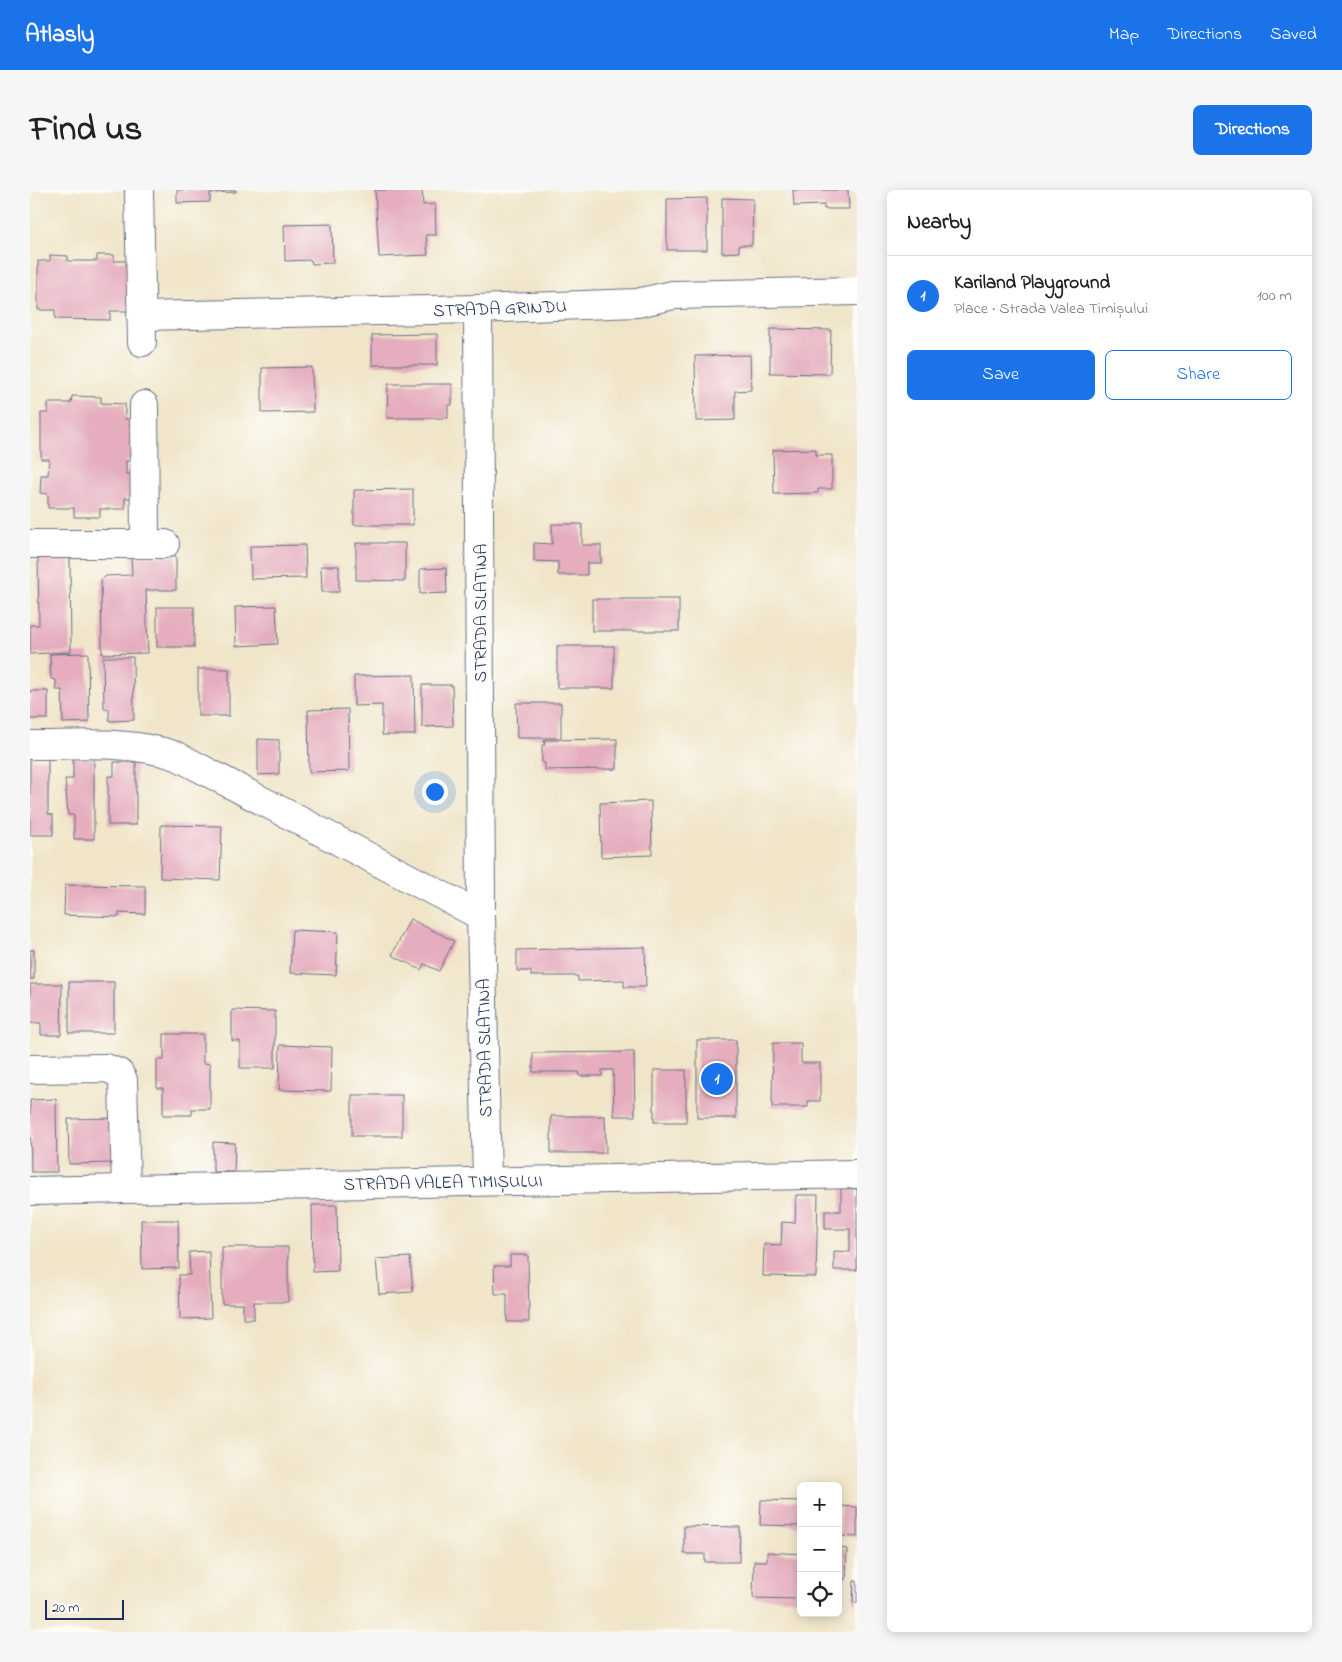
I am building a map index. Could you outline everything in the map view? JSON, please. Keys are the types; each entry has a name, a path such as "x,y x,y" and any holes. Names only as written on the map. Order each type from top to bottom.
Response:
{"street":[{"name":"STRADA GRINDU","path":"139,190 142,329 478,309 637,303 673,295 857,290"},
{"name":"STRADA SLATINA","path":"478,309 481,916 487,1180"},
{"path":"30,544 155,544 144,405"},
{"path":"30,745 138,746 157,749 177,756 481,916"},
{"path":"30,1069 106,1068 119,1073 123,1080 126,1189"},
{"name":"STRADA VALEA TIMIȘULUI","path":"30,1190 857,1174"}],"building":[{"path":"177,190 236,190 236,192 210,193 210,202 177,203"},
{"path":"375,190 422,190 423,205 435,204 436,235 426,235 428,255 379,257"},
{"path":"793,190 848,190 849,209 824,209 824,205 794,206"},
{"path":"707,198 707,250 667,250 667,199"},
{"path":"722,198 753,199 752,245 739,245 739,252 722,253"},
{"path":"332,224 333,263 312,264 311,260 285,261 284,225"},
{"path":"50,255 68,256 68,261 97,261 97,255 114,255 114,261 128,261 128,311 110,311 110,320 55,319 55,310 38,310 38,261 50,261"},
{"path":"770,329 831,330 830,374 770,373"},
{"path":"437,334 437,365 372,365 372,335"},
{"path":"750,355 751,390 735,391 735,420 696,421 695,356"},
{"path":"312,367 313,412 262,413 262,368"},
{"path":"388,384 452,384 452,405 448,405 448,418 387,418"},
{"path":"72,396 101,397 101,403 125,404 125,419 133,419 132,461 126,461 126,474 132,474 131,498 125,498 125,509 100,509 100,517 74,517 74,508 48,508 48,494 40,493 41,475 48,475 49,459 41,459 41,413 48,413 48,403 71,403"},
{"path":"816,449 816,455 832,455 832,489 818,489 818,493 774,494 773,450"},
{"path":"413,489 413,525 354,525 354,490"},
{"path":"552,524 582,524 582,545 601,545 601,563 587,563 587,575 558,575 558,562 534,561 534,543 552,544"},
{"path":"356,543 405,543 405,581 356,580"},
{"path":"305,545 306,578 251,579 250,546"},
{"path":"176,556 176,590 146,590 148,653 102,654 101,580 106,576 132,575 131,557"},
{"path":"38,557 70,557 71,652 30,654 30,625 39,625"},
{"path":"321,566 339,566 339,592 322,592"},
{"path":"446,568 447,593 420,594 420,569"},
{"path":"592,599 679,599 679,631 592,631"},
{"path":"276,606 278,644 236,646 235,607"},
{"path":"157,607 194,607 194,647 157,647"},
{"path":"557,646 614,646 614,688 557,688"},
{"path":"88,653 89,722 63,723 62,690 56,690 56,680 51,679 50,654"},
{"path":"103,657 133,657 134,720 109,721 109,709 104,709"},
{"path":"198,669 229,669 229,716 198,716"},
{"path":"414,675 415,735 382,735 382,705 354,706 354,676"},
{"path":"422,685 452,685 453,726 422,727"},
{"path":"30,691 48,691 48,719 30,719"},
{"path":"516,703 561,703 561,738 517,738"},
{"path":"348,709 349,771 309,772 308,710"},
{"path":"258,739 279,740 279,774 258,775"},
{"path":"617,739 617,769 545,770 545,763 542,763 542,745 545,745 544,740"},
{"path":"73,758 94,758 94,839 74,839 74,815 68,815 65,779 73,779"},
{"path":"30,759 48,759 48,814 53,815 53,835 30,835"},
{"path":"114,762 136,762 136,825 108,825 108,776 114,776"},
{"path":"651,801 652,855 601,857 600,803"},
{"path":"161,825 222,826 220,880 160,878"},
{"path":"65,885 145,886 145,914 119,913 119,917 64,915"},
{"path":"410,919 454,941 439,971 424,964 421,970 392,955"},
{"path":"292,930 338,932 336,975 290,973"},
{"path":"645,947 646,987 624,987 624,980 578,981 578,976 531,976 531,971 517,971 517,950"},
{"path":"30,950 34,950 34,979 30,979"},
{"path":"69,982 114,982 114,1033 69,1033"},
{"path":"30,984 62,984 61,1035 41,1035 41,1023 30,1023"},
{"path":"232,1010 275,1011 275,1068 240,1068 240,1041 232,1041"},
{"path":"164,1034 203,1034 203,1063 210,1064 210,1109 192,1109 192,1115 163,1115 163,1088 157,1088 157,1060 164,1060"},
{"path":"697,1040 736,1040 736,1118 697,1118"},
{"path":"773,1043 801,1043 801,1063 820,1063 820,1101 808,1101 808,1107 772,1107"},
{"path":"280,1045 332,1047 331,1091 279,1090"},
{"path":"634,1052 635,1116 614,1116 613,1070 602,1070 602,1076 579,1076 579,1072 533,1072 533,1053"},
{"path":"654,1070 686,1070 686,1122 654,1122"},
{"path":"352,1095 402,1095 402,1136 352,1136"},
{"path":"56,1099 57,1172 31,1172 30,1100"},
{"path":"551,1116 605,1116 606,1153 551,1153"},
{"path":"112,1118 113,1163 69,1164 68,1119"},
{"path":"213,1142 235,1143 234,1172 213,1172"},
{"path":"841,1188 857,1189 857,1270 834,1270 834,1251 850,1252 850,1229 825,1229 825,1211 841,1211"},
{"path":"796,1195 818,1195 816,1277 763,1276 764,1244 781,1245 782,1222 795,1223"},
{"path":"312,1205 337,1205 338,1271 313,1272"},
{"path":"141,1220 178,1220 179,1268 142,1269"},
{"path":"222,1247 288,1247 288,1302 254,1302 254,1319 243,1319 243,1304 222,1304"},
{"path":"209,1251 211,1318 180,1319 179,1275 190,1275 189,1252"},
{"path":"510,1255 528,1255 529,1322 507,1322 507,1294 495,1294 494,1266 510,1266"},
{"path":"410,1257 413,1292 379,1294 376,1259"},
{"path":"761,1500 797,1501 797,1526 760,1525"},
{"path":"842,1506 857,1507 857,1537 842,1536"},
{"path":"684,1526 740,1527 739,1562 705,1562 705,1554 684,1554"},
{"path":"842,1548 847,1549 846,1579 842,1579"},
{"path":"767,1552 797,1554 797,1599 753,1598 754,1561 767,1561"},
{"path":"854,1581 857,1581 857,1603 853,1603"}],"place":[{"name":"Kariland Playground","path":"717,1079"}]}
